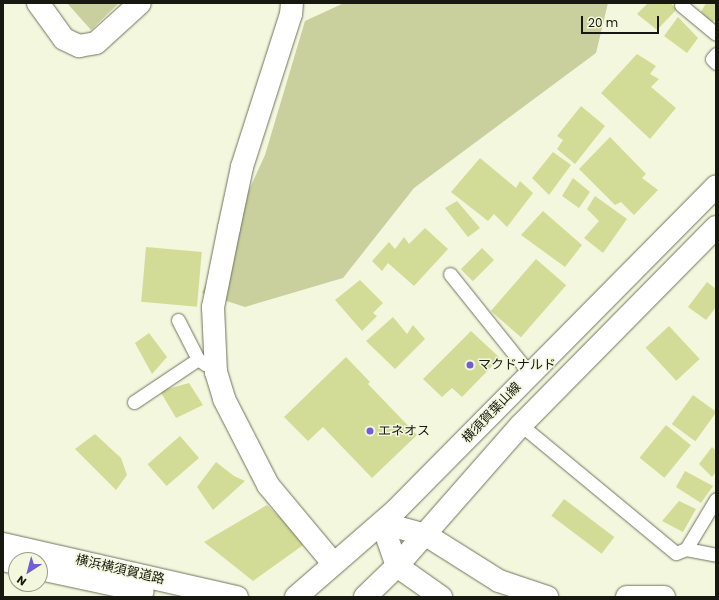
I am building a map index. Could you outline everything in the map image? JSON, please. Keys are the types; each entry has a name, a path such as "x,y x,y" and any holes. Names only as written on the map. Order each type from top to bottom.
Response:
{"main road":[{"path":"38,3 64,39 79,46 96,43 140,3"},
{"path":"292,3 291,14 242,166 229,228 213,306 216,372 224,399 268,485 333,563"},
{"name":"横須賀葉山線","path":"296,597 333,563 382,523 716,187"},
{"path":"365,597 426,535 521,425 716,227"},
{"path":"382,523 426,535 499,581 547,597"},
{"path":"382,523 397,566 441,597"},
{"name":"横浜横須賀道路","path":"3,544 237,597"},
{"name":"横浜横須賀道路","path":"48,571 169,597"},
{"path":"627,597 664,597"}],"lane":[{"path":"681,4 716,34"},
{"path":"716,54 712,59 716,63"},
{"path":"450,274 530,374"},
{"path":"178,320 198,359 216,372"},
{"path":"134,402 198,359"},
{"path":"521,425 676,553 686,549 716,555"},
{"path":"686,549 716,500"}],"green space":[{"path":"67,3 119,3 91,30"},
{"path":"344,3 608,3 596,53 414,188 343,278 245,307 202,293 265,155 305,21"}],"building":[{"path":"648,3 670,3 677,9 657,30 637,14"},
{"path":"706,3 716,3 716,19 711,23 701,12"},
{"path":"678,17 698,38 687,53 664,36"},
{"path":"637,54 656,66 650,74 659,79 651,87 676,108 650,139 601,93"},
{"path":"581,106 605,126 575,164 557,149 563,140 557,136"},
{"path":"610,137 646,174 642,178 658,190 634,215 621,202 615,205 579,169"},
{"path":"553,152 571,165 549,195 532,178"},
{"path":"480,158 516,188 520,181 533,193 507,227 494,214 488,221 451,192"},
{"path":"573,178 590,192 579,208 562,196"},
{"path":"595,196 627,219 603,253 584,238 599,221 587,209"},
{"path":"457,201 480,228 468,237 445,208"},
{"path":"543,211 582,245 565,267 521,235"},
{"path":"425,228 448,249 414,286 388,263 382,271 372,261 389,242 395,249 404,237 409,244"},
{"path":"146,247 202,252 197,307 141,302"},
{"path":"482,248 494,260 473,281 461,269"},
{"path":"536,259 566,285 521,337 491,311"},
{"path":"360,280 383,303 373,313 377,316 362,331 335,300"},
{"path":"707,282 716,289 716,307 706,320 688,307"},
{"path":"393,317 407,334 413,325 425,339 395,369 366,341"},
{"path":"669,326 700,359 676,381 646,348"},
{"path":"471,331 500,358 462,397 452,388 442,397 423,379"},
{"path":"149,333 167,357 152,374 135,343"},
{"path":"346,357 370,382 368,384 417,435 372,478 323,427 308,441 284,417"},
{"path":"189,383 203,405 176,418 160,391"},
{"path":"693,395 716,412 695,441 672,424"},
{"path":"666,425 691,445 664,478 640,458"},
{"path":"95,434 121,458 127,475 116,490 75,449"},
{"path":"180,436 199,458 167,486 148,464"},
{"path":"712,447 716,451 716,472 712,477 699,464"},
{"path":"216,462 234,476 245,481 213,510 197,487"},
{"path":"685,471 713,486 701,503 676,487"},
{"path":"564,499 614,537 602,554 551,516"},
{"path":"679,501 696,509 683,532 662,521"},
{"path":"267,505 306,543 253,581 204,542"}],"place":[{"name":"マクドナルド","path":"470,365"},
{"name":"エネオス","path":"370,431"}]}
